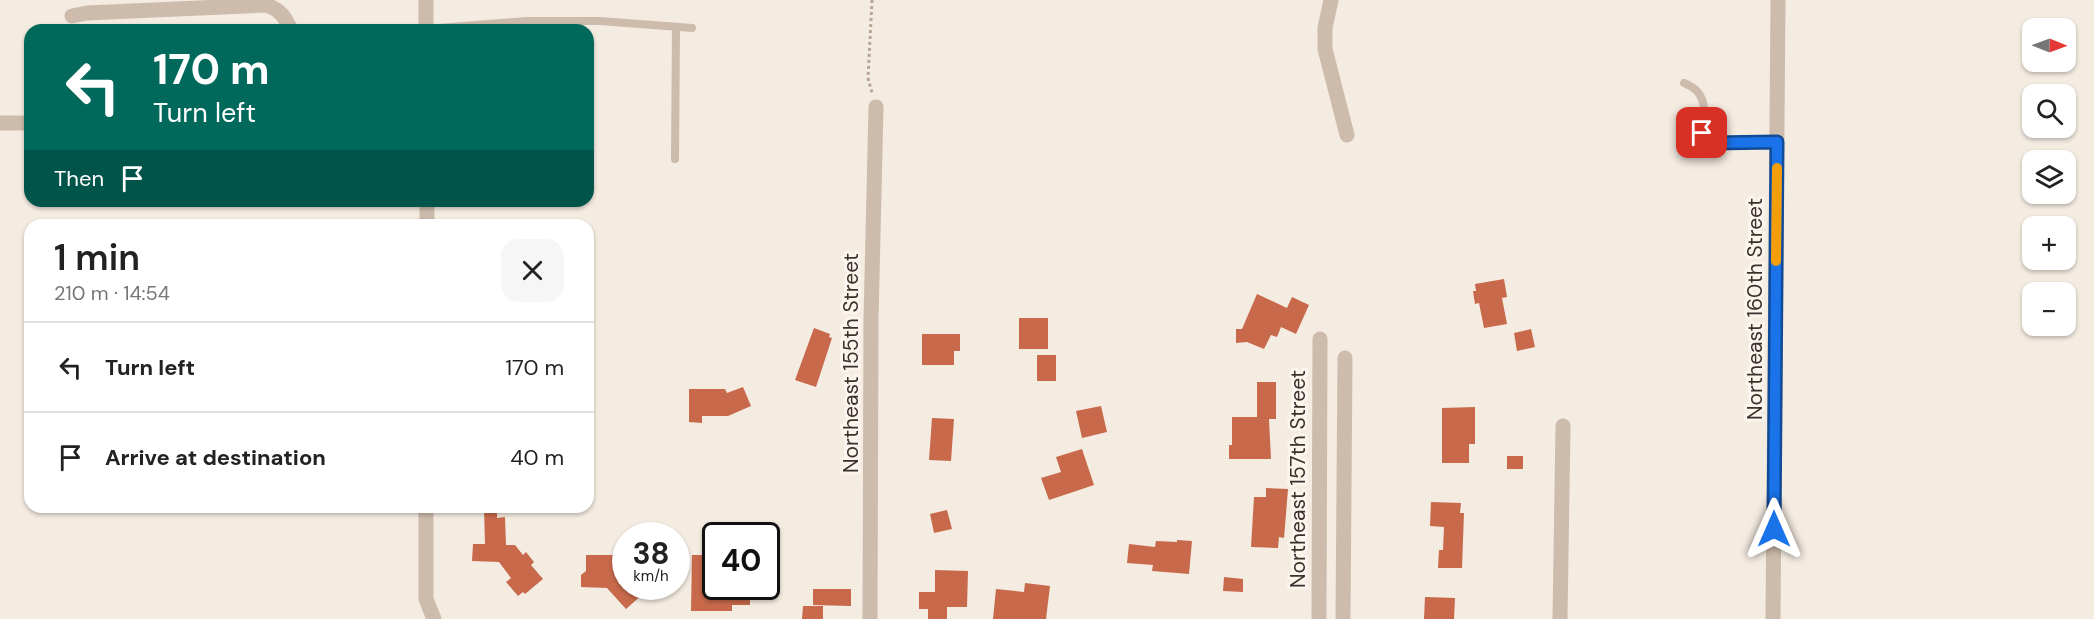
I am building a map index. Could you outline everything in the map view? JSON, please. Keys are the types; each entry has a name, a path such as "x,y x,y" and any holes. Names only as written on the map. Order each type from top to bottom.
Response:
{"street":[{"path":"426,0 426,24"},
{"path":"1331,0 1325,28 1325,49 1347,135"},
{"name":"Northeast 160th Street","path":"1773,619 1779,0"},
{"path":"72,16 266,5 277,8 288,24"},
{"name":"Northeast 155th Street","path":"870,619 871,320 876,107"},
{"path":"0,123 24,123"},
{"name":"Northeast 157th Street","path":"1319,619 1320,339"},
{"path":"1343,619 1345,358"},
{"path":"1560,619 1563,426"},
{"path":"426,513 426,619"},
{"path":"426,599 434,619"}],"lane":[{"path":"499,24 536,21 600,21 692,28"},
{"path":"675,159 676,27"},
{"path":"1684,83 1693,86 1702,96 1705,116 1702,133 1711,143 1777,142"}],"path":[{"path":"872,0 868,78 876,107"}],"building":[{"path":"1504,279 1507,297 1502,298 1507,324 1484,328 1479,303 1475,304 1473,291 1476,291 1475,284"},
{"path":"1257,294 1287,308 1292,297 1309,305 1296,334 1281,327 1277,337 1271,335 1264,349 1247,342 1236,343 1236,329 1242,329"},
{"path":"1019,318 1048,318 1048,349 1019,349"},
{"path":"814,328 830,334 829,337 832,338 816,387 795,380"},
{"path":"1531,329 1535,347 1517,351 1514,333"},
{"path":"922,334 960,334 960,351 954,351 954,365 922,365"},
{"path":"1037,355 1056,355 1056,381 1037,381"},
{"path":"1257,382 1276,382 1276,419 1269,419 1271,459 1229,459 1229,445 1232,445 1232,417 1257,417"},
{"path":"743,387 751,406 728,416 702,416 702,423 689,422 689,389 725,389 727,393"},
{"path":"1101,406 1107,432 1082,438 1076,411"},
{"path":"1475,407 1475,444 1469,444 1469,463 1442,463 1442,408"},
{"path":"932,418 954,419 951,461 929,460"},
{"path":"1082,449 1094,485 1049,500 1041,478 1061,472 1056,457"},
{"path":"1507,456 1523,456 1523,469 1507,469"},
{"path":"1266,488 1288,489 1284,538 1279,537 1278,548 1251,547 1254,497 1266,497"},
{"path":"1431,502 1461,503 1460,513 1464,513 1462,568 1438,568 1439,550 1443,550 1444,527 1430,526"},
{"path":"947,510 952,529 934,533 930,514"},
{"path":"484,513 497,513 497,518 505,517 506,545 515,545 523,555 526,552 534,562 531,565 543,579 525,594 523,592 518,596 506,582 511,578 499,562 472,561 473,544 485,544"},
{"path":"1177,540 1192,541 1189,574 1152,571 1153,565 1127,563 1129,544 1155,547 1156,541 1177,542"},
{"path":"586,555 612,555 612,594 607,588 581,587 581,575 586,571"},
{"path":"692,555 702,555 702,600 750,600 750,605 732,605 732,611 691,611"},
{"path":"935,570 968,571 967,607 947,607 947,619 928,619 928,609 919,609 919,592 935,592"},
{"path":"1224,577 1243,579 1243,592 1223,591"},
{"path":"1025,583 1050,586 1046,619 993,619 996,589 1024,592"},
{"path":"813,589 851,589 851,606 813,605"},
{"path":"1425,597 1455,598 1454,619 1424,619"},
{"path":"618,600 636,600 626,609"},
{"path":"803,606 823,606 823,619 802,619"}],"slow traffic":[{"path":"1776,261 1777,168"}],"route":[{"path":"1702,133 1711,143 1777,142 1774,529"}]}
